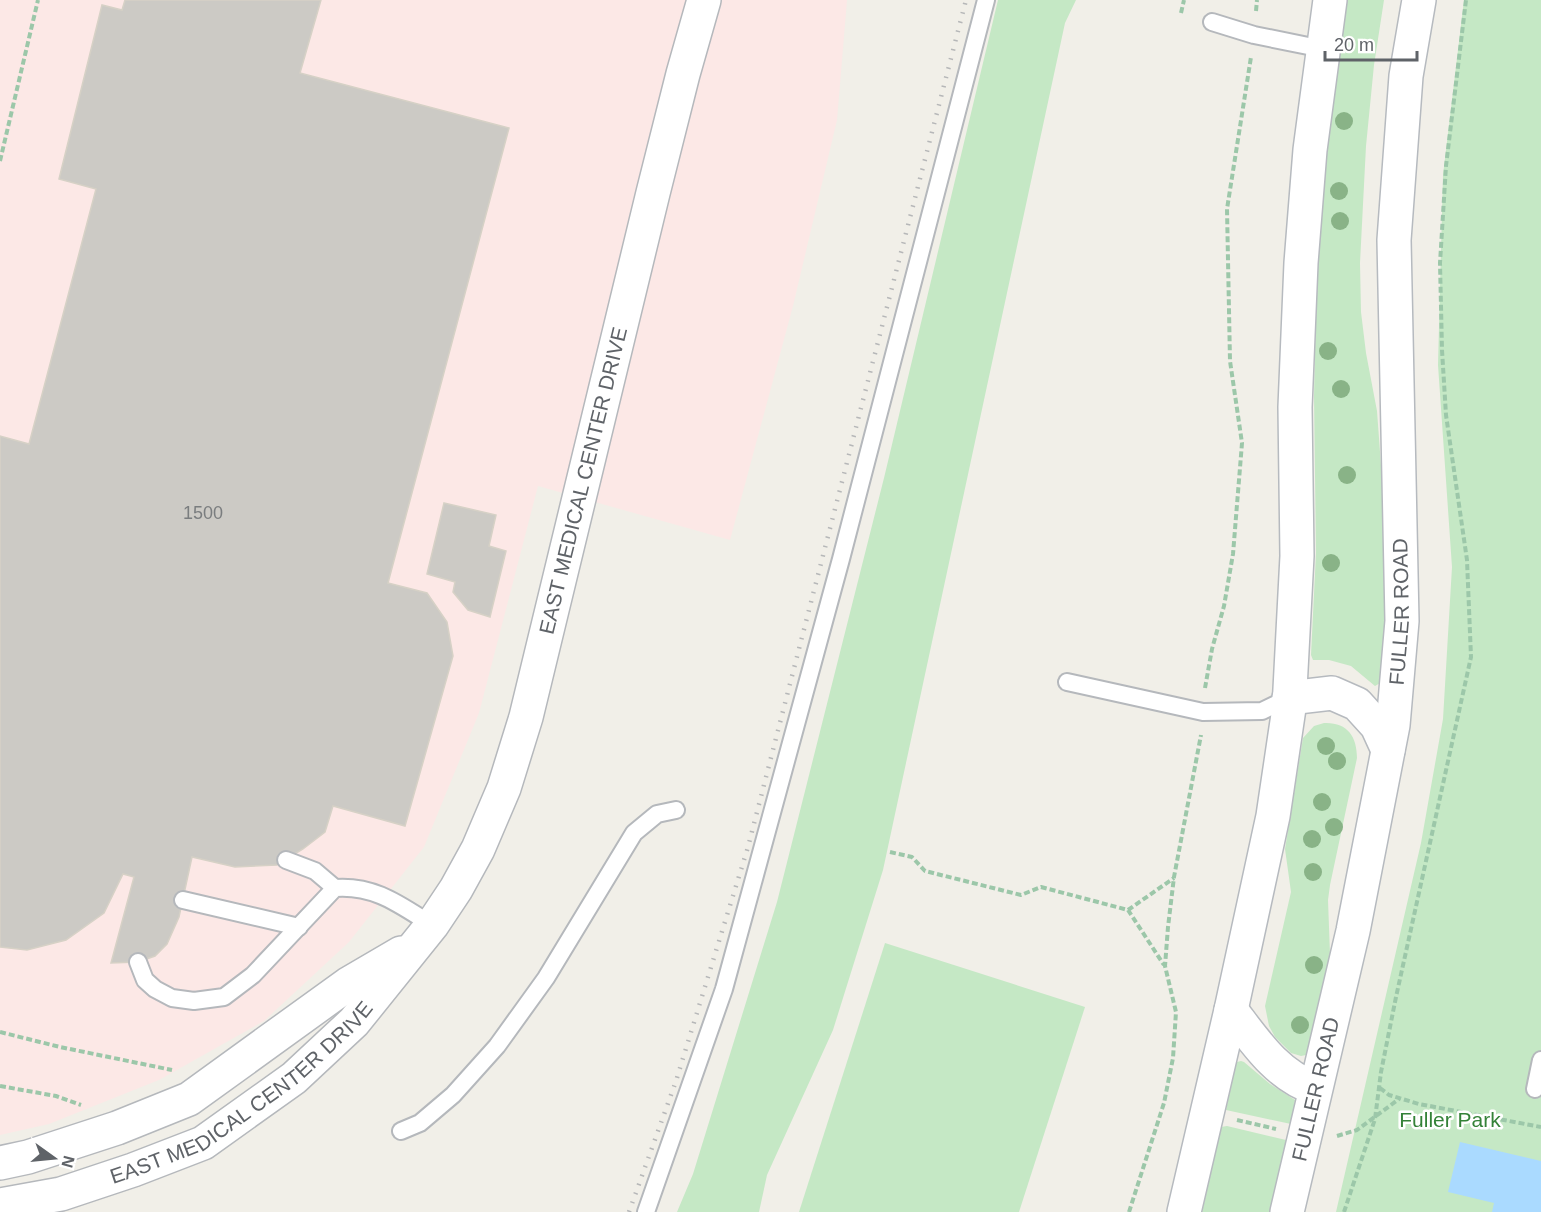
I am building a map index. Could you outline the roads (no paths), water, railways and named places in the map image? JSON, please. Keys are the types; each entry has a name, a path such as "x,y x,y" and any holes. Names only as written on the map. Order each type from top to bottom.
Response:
{"main road":[{"name":"EAST MEDICAL CENTER DRIVE","path":"0,1206 61,1194 134,1170 203,1143 294,1078 346,1030 390,979 456,888 478,849 504,788 526,717 682,74 704,0"},
{"path":"1184,1212 1273,816 1289,698 1297,556 1295,407 1301,263 1310,150 1330,0"},
{"name":"FULLER ROAD","path":"1287,1212 1314,1136 1315,1088 1353,931 1393,725 1402,621 1394,240 1406,76 1419,0"},
{"path":"1289,698 1332,693 1357,704 1377,726 1388,750"},
{"name":"EAST MEDICAL CENTER DRIVE","path":"0,1163 28,1157 106,1131 189,1099 348,984 424,934"},
{"path":"1231,1010 1278,1067 1304,1084 1315,1088"}],"lane":[{"path":"646,1212 724,989 841,559 986,0"},
{"path":"1212,22 1254,35 1323,49"},
{"path":"1067,682 1203,712 1262,711 1289,698"},
{"path":"401,1131 420,1123 453,1095 497,1046 546,978 634,833 657,814 676,810"},
{"path":"286,860 315,871 335,888 354,887 376,892 424,934"},
{"path":"138,962 145,980 155,989 172,998 194,1001 224,997 254,975 335,888"},
{"path":"183,900 299,927"},
{"path":"1535,1089 1541,1060"}],"water":[{"path":"1460,1142 1541,1161 1541,1212 1492,1212 1494,1203 1448,1192"}],"railway":[{"path":"629,1212 676,1081 748,847 966,0"}],"park label":[{"name":"Fuller Park","path":"1450,1120"}]}
